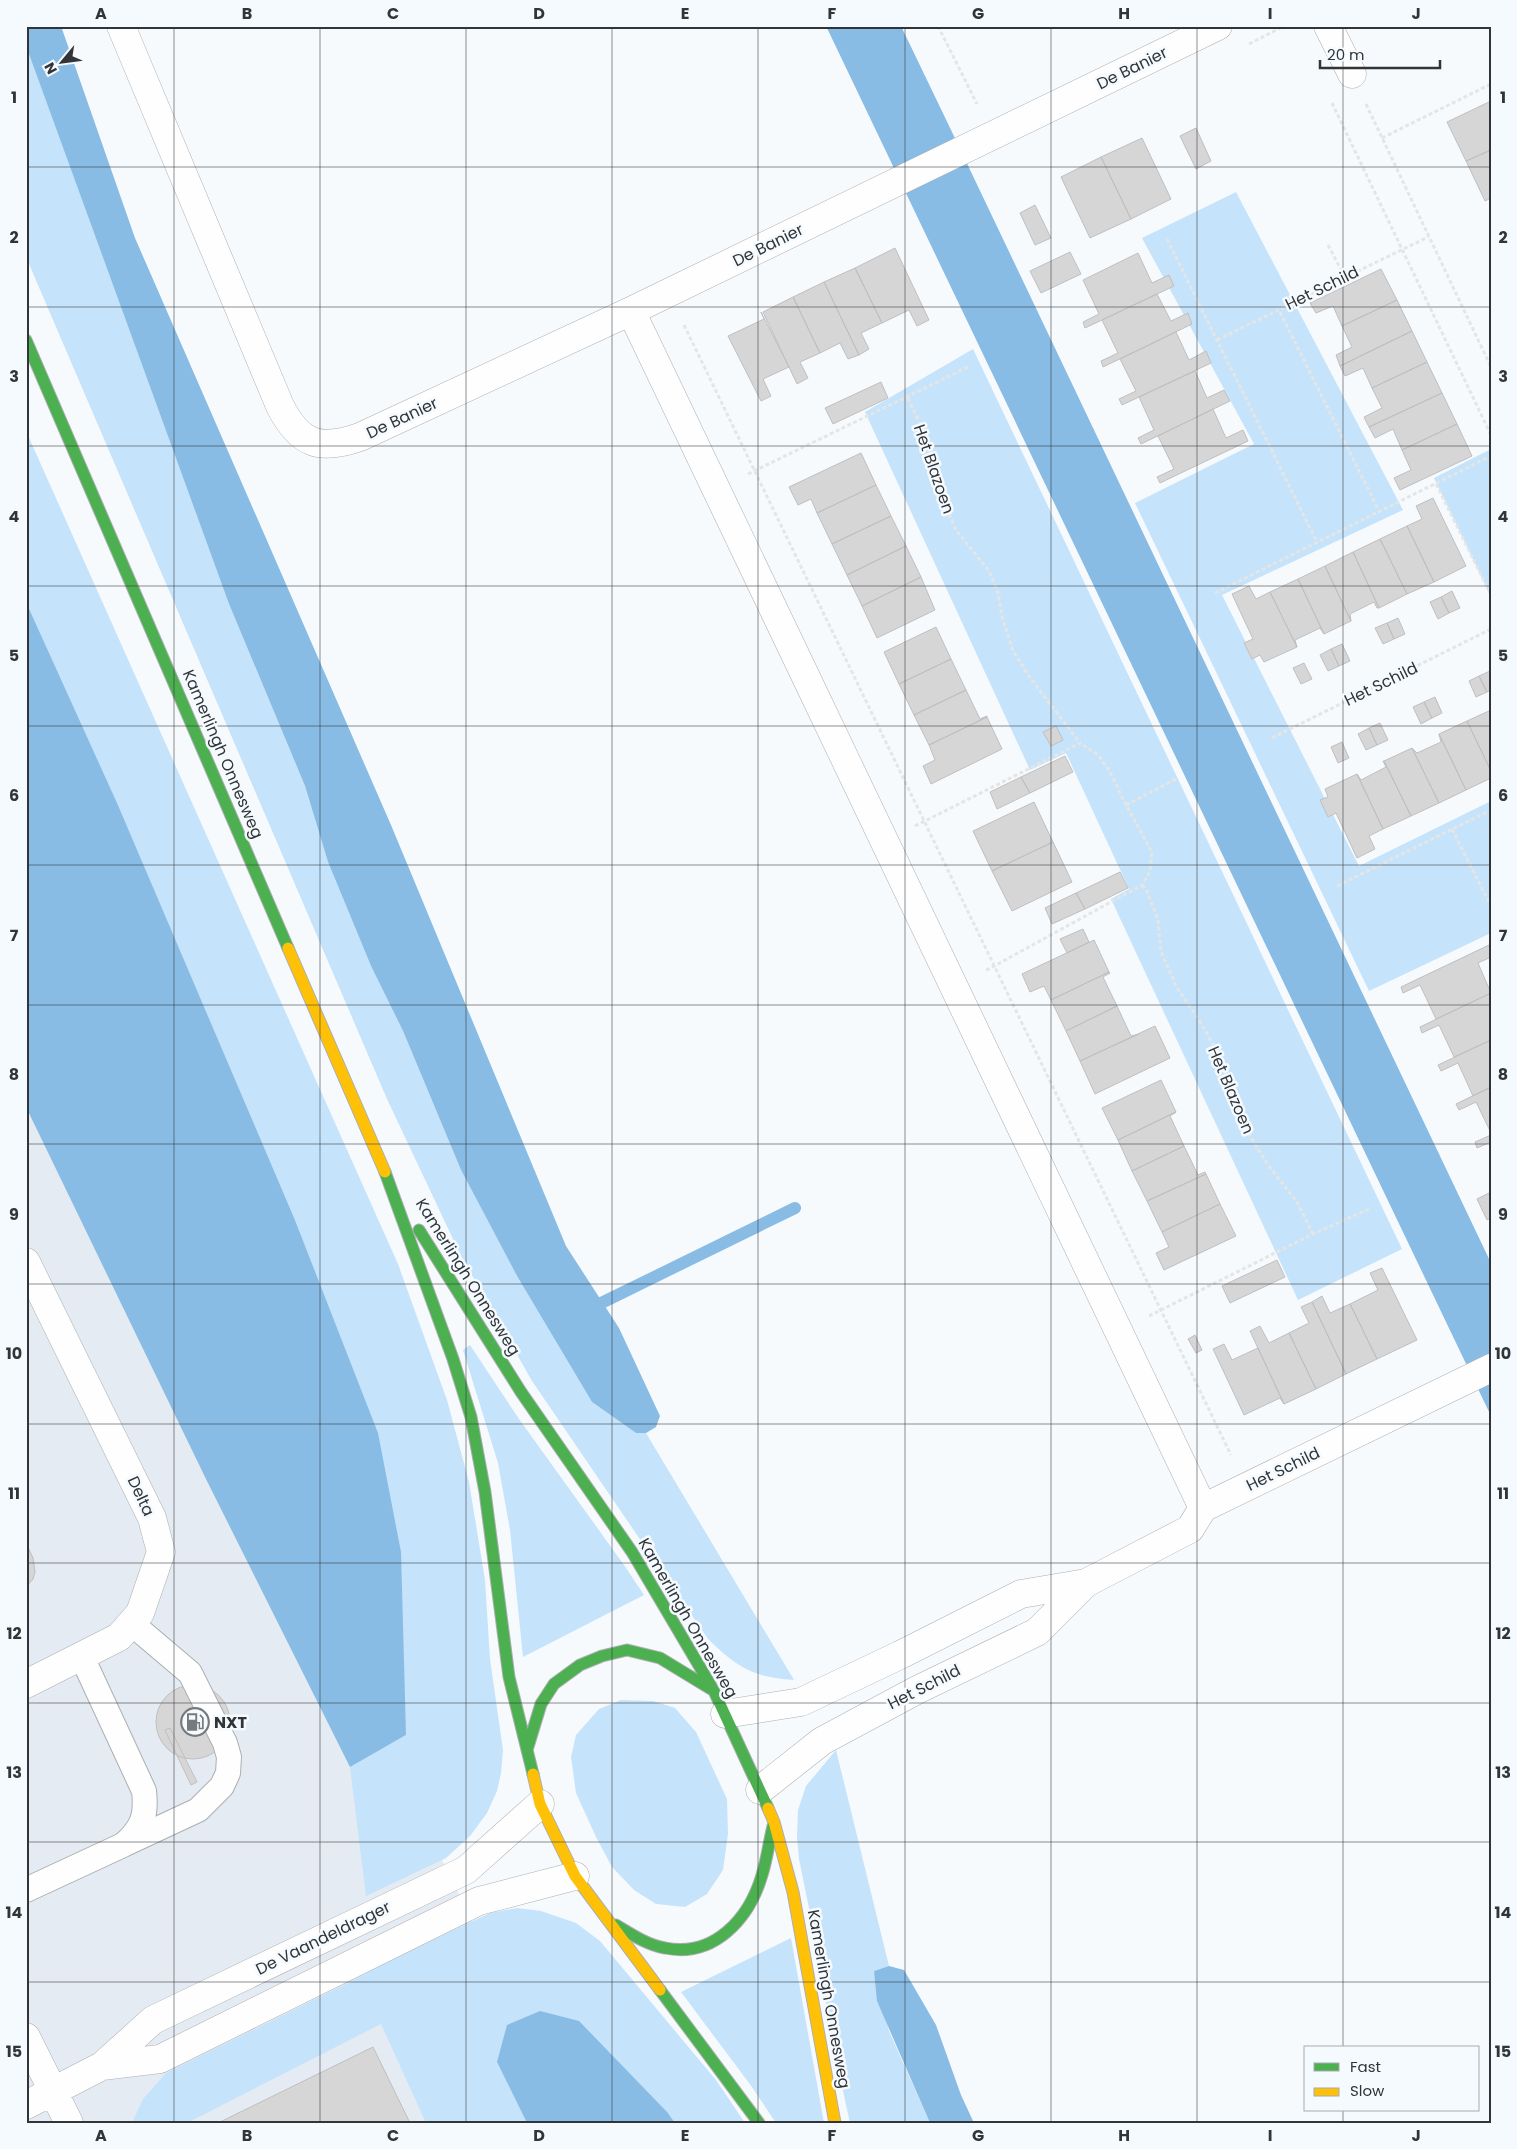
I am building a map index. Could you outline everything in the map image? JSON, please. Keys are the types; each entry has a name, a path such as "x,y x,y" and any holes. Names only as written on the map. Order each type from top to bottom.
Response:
{"main road":[{"name":"Kamerlingh Onnesweg","path":"26,340 389,1182 453,1359 471,1417 485,1492 509,1677 540,1804 575,1876 759,2123"},
{"name":"Kamerlingh Onnesweg","path":"389,1182 521,1392 632,1552 719,1703 774,1822 793,1892 836,2123"},
{"path":"527,1752 541,1704 554,1684 580,1666 602,1656 627,1650 660,1658 719,1703"},
{"path":"606,1919 642,1940 664,1948 686,1950 711,1944 729,1932 748,1905 762,1876 774,1822"}],"street":[{"name":"De Banier","path":"121,26 287,421 298,433 312,442 326,445 340,444 360,437 631,311 1218,26"},
{"path":"1328,26 1352,74"},
{"path":"631,311 1202,1508"},
{"name":"Delta","path":"26,1262 152,1518 161,1552 140,1613 119,1637 26,1684"},
{"name":"Het Schild","path":"719,1703 801,1702 900,1656 1021,1594 1086,1583 1190,1530 1202,1508 1491,1368"},
{"name":"Het Schild","path":"760,1790 822,1741 917,1690 1037,1632 1086,1583"},
{"name":"De Vaandeldrager","path":"26,2105 102,2066 153,2020 466,1870 540,1804"},
{"name":"De Vaandeldrager","path":"102,2066 160,2059 479,1900 575,1876"},
{"path":"26,2037 69,2123"}],"lane":[{"path":"26,1890 198,1810 222,1786 228,1773 229,1757 225,1743 190,1673 132,1623"},
{"path":"82,1657 144,1791 146,1806 143,1820 135,1834 123,1845"}],"path":[{"path":"938,26 986,139"},
{"path":"1240,48 1284,26"},
{"path":"1352,74 1491,367"},
{"path":"1382,138 1491,84"},
{"path":"1329,98 1491,435"},
{"name":"Het Schild","path":"1217,340 1428,237"},
{"path":"1167,239 1317,542"},
{"path":"1328,245 1345,277"},
{"name":"Het Schild","path":"1280,312 1379,512"},
{"path":"693,320 684,324 1233,1460"},
{"path":"716,490 908,398 968,367"},
{"name":"Het Blazoen","path":"908,398 924,432 941,496 956,530 990,571 998,593 1002,617 1013,651 1031,679 1080,744 1098,754 1110,770 1126,806 1152,852 1150,871 1142,884 1147,891 1158,920 1161,952 1177,988 1199,1020 1222,1060 1229,1091 1250,1136 1268,1165 1297,1202 1313,1234"},
{"path":"1215,593 1491,456"},
{"path":"1436,484 1491,595"},
{"name":"Het Schild","path":"1272,738 1491,629"},
{"path":"884,841 1080,744"},
{"path":"1126,806 1176,780"},
{"path":"1336,886 1491,810"},
{"path":"1452,829 1491,906"},
{"path":"954,989 1142,884"},
{"path":"1118,1331 1313,1234 1369,1209"}],"shaded area":[{"path":"26,46 229,604 305,786 328,862 371,966 403,1031 461,1170 517,1276 592,1402 636,1433 646,1433 794,1680 767,1676 747,1669 728,1657 708,1639 532,1381 461,1256 387,1099 26,257"},
{"path":"1236,192 1403,510 1222,595 1359,866 1491,801 1491,933 1369,991 1135,503 1254,444 1142,238"},
{"path":"973,349 1402,1249 1298,1300 1111,899 1129,889 1066,753 1030,770 865,412"},
{"path":"26,431 398,1264 447,1400 469,1482 485,1580 490,1659 503,1750 497,1791 487,1813 470,1836 446,1858 366,1896 350,1767 406,1735 378,1434 295,1220 118,805 26,602"},
{"path":"1491,449 1491,597 1434,478"},
{"path":"26,842 342,1657 572,2123 26,2123"},
{"path":"470,1345 519,1419 644,1595 523,1657 510,1530 498,1463 463,1350"},
{"path":"621,1700 653,1701 675,1708 696,1732 727,1799 728,1834 723,1870 707,1894 685,1907 656,1904 634,1890 612,1867 576,1793 571,1757 576,1735 599,1709"},
{"path":"836,1750 889,1966 874,1971 889,2031 930,2123 850,2123 829,2027 822,1972 799,1859 797,1837 798,1810 806,1786"},
{"path":"517,1908 541,1911 576,1923 600,1941 716,2080 745,2123 675,2123 668,2113 497,2062 527,2123 426,2123 381,2024 187,2123 132,2123 143,2099 166,2073 352,1981 394,1958 490,1913"},
{"path":"791,1938 824,2123 776,2123 752,2087 681,1992"}],"water":[{"path":"26,26 61,26 135,238 391,825 566,1246 619,1328 660,1416 656,1427 646,1433 636,1433 592,1402 517,1276 461,1170 403,1031 371,966 328,862 305,786 229,604 26,46"},
{"path":"826,26 901,26 952,132 1491,1263 1491,1416"},
{"path":"26,602 118,805 295,1220 378,1433 401,1552 406,1735 350,1767 205,1477 26,1107"},
{"path":"889,1966 904,1970 936,2025 961,2095 974,2123 930,2123 877,2001 874,1971"},
{"path":"540,2011 579,2021 668,2113 675,2123 527,2123 497,2062 507,2025"}],"building":[{"path":"1491,101 1491,150 1466,161 1447,122"},
{"path":"1196,128 1211,161 1196,169 1180,136"},
{"path":"1142,138 1171,199 1131,219 1101,157"},
{"path":"1491,150 1491,198 1485,201 1466,161"},
{"path":"1101,157 1131,219 1090,238 1061,177"},
{"path":"1035,205 1051,238 1035,245 1020,213"},
{"path":"895,248 929,320 917,326 909,310 882,323 855,268"},
{"path":"1070,252 1081,274 1041,293 1030,271"},
{"path":"1138,253 1152,283 1169,275 1174,286 1085,328 1083,322 1099,314 1083,280"},
{"path":"855,268 882,323 861,333 869,349 859,355 824,282"},
{"path":"1381,269 1397,300 1342,326 1333,306 1316,313 1310,303"},
{"path":"824,282 859,355 848,359 840,343 820,353 793,297"},
{"path":"1157,294 1171,321 1188,313 1192,324 1103,367 1101,361 1118,353 1102,320"},
{"path":"793,297 820,353 800,362 808,378 797,384 763,312"},
{"path":"1397,300 1412,331 1340,366 1336,355 1352,347 1342,326"},
{"path":"761,312 789,367 763,379 771,396 761,401 728,336 764,319"},
{"path":"1412,331 1427,362 1372,388 1363,368 1345,376 1340,366"},
{"path":"1176,332 1189,360 1206,351 1211,363 1122,405 1119,399 1136,391 1120,359"},
{"path":"1427,362 1442,393 1369,427 1364,417 1382,408 1372,388"},
{"path":"1195,371 1207,398 1224,390 1230,401 1141,444 1138,438 1154,430 1139,397"},
{"path":"881,382 888,398 833,424 825,408"},
{"path":"1442,393 1457,424 1402,450 1393,429 1375,438 1369,427"},
{"path":"1213,409 1226,438 1243,430 1248,441 1160,483 1157,477 1174,469 1158,436"},
{"path":"1457,424 1472,456 1400,490 1394,478 1411,470 1402,450"},
{"path":"861,453 876,485 817,513 811,499 798,505 789,487"},
{"path":"876,485 891,516 832,544 817,513"},
{"path":"1433,498 1466,566 1434,582 1407,526 1422,519 1416,506"},
{"path":"891,516 906,546 847,575 832,544"},
{"path":"1407,526 1434,582 1407,594 1380,539"},
{"path":"1380,539 1407,594 1379,608 1353,552"},
{"path":"906,546 921,577 862,606 847,575"},
{"path":"1353,552 1379,608 1377,608 1374,602 1350,614 1351,621 1325,566"},
{"path":"1325,566 1351,621 1324,634 1298,579"},
{"path":"921,577 935,610 877,638 862,606"},
{"path":"1298,579 1324,634 1320,628 1295,640 1297,647 1270,592"},
{"path":"1249,586 1256,599 1270,592 1297,647 1264,662 1260,655 1252,659 1244,643 1253,639 1232,594"},
{"path":"1452,591 1460,608 1449,613 1441,597"},
{"path":"1441,597 1449,613 1438,619 1430,602"},
{"path":"1398,618 1405,634 1394,639 1387,623"},
{"path":"1387,623 1394,639 1383,644 1375,628"},
{"path":"936,627 951,659 899,684 884,652"},
{"path":"1342,644 1350,661 1339,666 1331,649"},
{"path":"1331,649 1339,666 1328,671 1320,655"},
{"path":"951,659 966,690 914,715 899,684"},
{"path":"1304,663 1312,679 1301,684 1293,668"},
{"path":"1490,671 1491,690 1487,692 1479,676"},
{"path":"1479,676 1487,692 1476,697 1469,681"},
{"path":"966,690 980,719 987,717 929,745 914,715"},
{"path":"1435,697 1442,713 1432,718 1424,702"},
{"path":"1424,702 1432,718 1421,724 1413,707"},
{"path":"1491,710 1491,771 1467,721"},
{"path":"987,717 1002,749 931,784 923,766 935,760 929,745"},
{"path":"1467,721 1491,771 1491,778 1466,790 1439,734"},
{"path":"1380,723 1388,740 1377,745 1369,728"},
{"path":"1056,726 1063,740 1051,746 1043,732"},
{"path":"1369,728 1377,745 1366,750 1358,734"},
{"path":"1439,734 1466,790 1439,803 1412,748 1417,753 1441,742"},
{"path":"1342,742 1349,758 1338,763 1331,747"},
{"path":"1412,748 1439,803 1411,816 1384,761"},
{"path":"1065,756 1073,772 1030,793 1021,777"},
{"path":"1383,761 1411,816 1383,829 1357,774 1361,780 1386,767"},
{"path":"1357,774 1383,829 1369,836 1375,849 1357,858 1336,813 1328,817 1320,800 1328,797 1325,789"},
{"path":"1021,777 1030,793 997,809 990,792"},
{"path":"1034,802 1053,842 992,871 973,831"},
{"path":"1053,842 1072,882 1012,911 992,871"},
{"path":"1120,872 1128,888 1085,909 1076,893"},
{"path":"1076,893 1085,909 1052,924 1045,908"},
{"path":"1083,929 1089,942 1067,953 1060,939"},
{"path":"1094,940 1109,972 1051,1000 1044,986 1030,992 1022,974"},
{"path":"1489,945 1491,957 1478,963 1491,993 1436,1019 1420,985 1403,993 1401,987"},
{"path":"1109,972 1103,977 1117,1006 1066,1031 1051,1000"},
{"path":"1491,993 1491,1040 1454,1057 1439,1025 1422,1033 1420,1027"},
{"path":"1117,1006 1131,1036 1139,1034 1080,1061 1066,1031"},
{"path":"1155,1026 1170,1058 1095,1094 1080,1061"},
{"path":"1491,1040 1491,1087 1473,1096 1458,1063 1441,1071 1438,1065"},
{"path":"1161,1080 1176,1112 1118,1140 1102,1108"},
{"path":"1491,1087 1491,1133 1476,1102 1459,1110 1456,1104"},
{"path":"1176,1112 1170,1116 1184,1146 1132,1171 1118,1140"},
{"path":"1491,1135 1491,1142 1477,1148 1475,1142"},
{"path":"1184,1146 1198,1175 1205,1172 1206,1174 1147,1201 1132,1171"},
{"path":"1206,1174 1220,1204 1162,1232 1147,1201"},
{"path":"1491,1192 1491,1218 1487,1220 1477,1199"},
{"path":"1220,1204 1236,1236 1164,1270 1156,1253 1169,1247 1162,1232"},
{"path":"1277,1260 1285,1277 1230,1303 1222,1286"},
{"path":"1382,1268 1417,1340 1377,1359 1350,1304 1378,1290 1370,1273"},
{"path":"1322,1296 1330,1313 1350,1304 1377,1359 1346,1374 1312,1302"},
{"path":"1312,1302 1346,1374 1316,1389 1289,1333 1309,1323 1301,1307"},
{"path":"1260,1326 1269,1343 1289,1333 1316,1389 1284,1404 1250,1331"},
{"path":"1195,1335 1202,1350 1196,1353 1188,1339"},
{"path":"1224,1344 1232,1360 1258,1348 1284,1404 1280,1398 1244,1415 1213,1349"},
{"path":"26,1543 33,1558 35,1572 33,1579 26,1587"},
{"path":"193,1685 207,1688 219,1696 227,1708 230,1722 227,1736 219,1748 207,1756 193,1759 179,1756 167,1748 159,1736 156,1722 159,1708 167,1696 179,1688"},
{"path":"170,1728 197,1782 191,1785 165,1730"},
{"path":"373,2047 410,2123 218,2123"}],"waterway":[{"path":"587,1310 795,1208"}],"traffic: fast":[{"path":"26,340 288,948"},
{"path":"385,1172 453,1359 471,1417 485,1492 509,1677 533,1774"},
{"path":"419,1230 521,1392 632,1552 714,1691 768,1808"},
{"path":"527,1750 541,1704 554,1684 580,1665 602,1656 627,1650 660,1658 711,1689"},
{"path":"616,1925 658,1947 683,1950 699,1947 714,1941 739,1920 756,1891 764,1869 773,1826"},
{"path":"660,1990 759,2123"}],"traffic: slow":[{"path":"288,948 385,1172"},
{"path":"533,1774 540,1804 575,1876 660,1990"},
{"path":"768,1808 774,1822 793,1892 835,2123"}],"place":[{"name":"NXT","path":"195,1722"}]}
